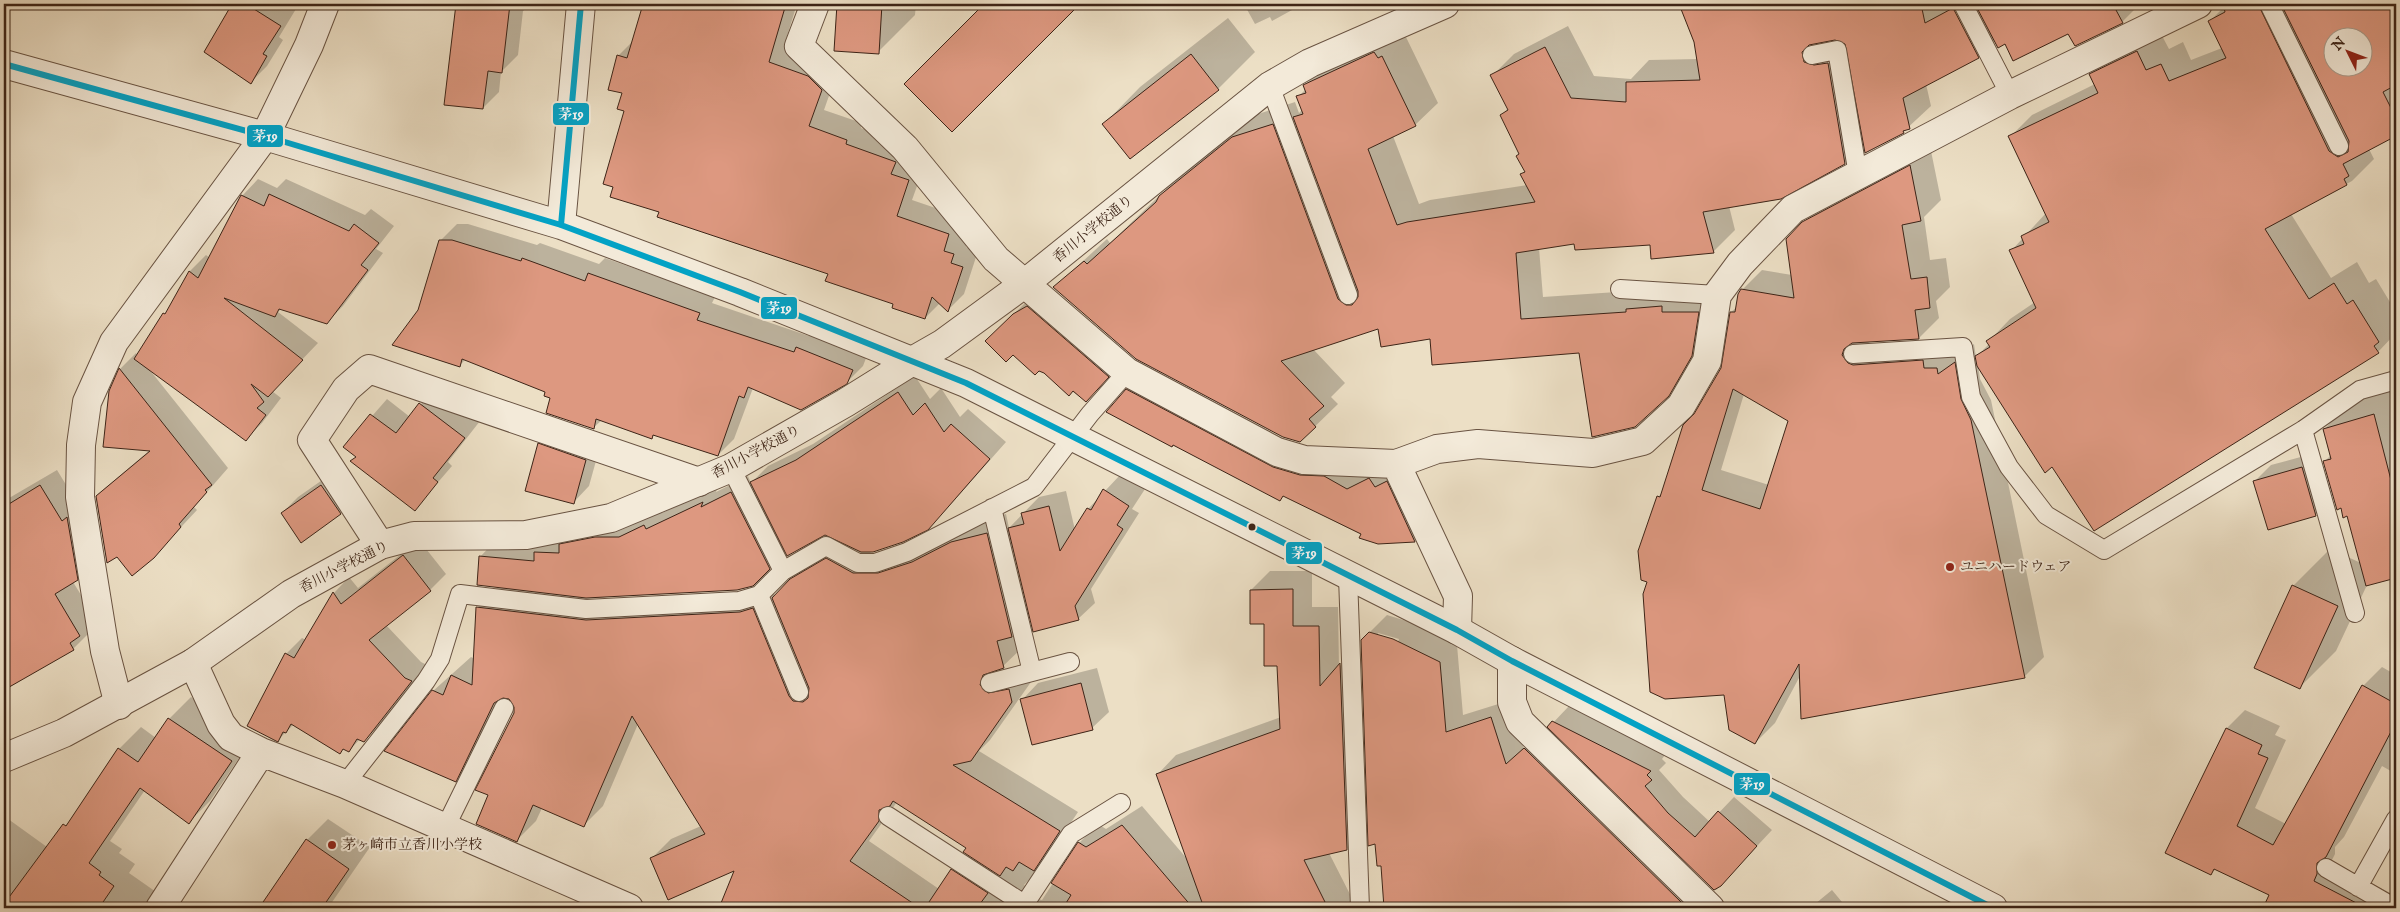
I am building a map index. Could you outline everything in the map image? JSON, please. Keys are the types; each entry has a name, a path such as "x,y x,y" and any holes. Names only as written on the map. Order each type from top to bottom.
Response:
{"street":[{"path":"119,705 105,651 80,497 81,445 86,402 114,342 265,136 309,45 325,4"},
{"path":"561,225 582,4"},
{"path":"815,4 799,46 905,148 996,259 1127,372 1277,452 1304,460 1396,464 1437,449 1478,444 1593,453 1643,441 1681,406 1707,361 1717,295 1740,264 1793,209 2010,94 2197,4"},
{"name":"香川小学校通り","path":"4,758 64,733 119,705 193,663 291,594 380,546 414,536 526,535 611,518 731,468 845,403 942,344 1024,284 1270,86 1310,63 1439,5"},
{"path":"4,64 265,136 561,225 740,292 966,382 1348,577 1457,630 1512,661 1994,908"},
{"path":"380,546 312,440 346,389 369,369 700,482"},
{"path":"1396,464 1458,596 1457,630"},
{"path":"1512,661 1512,702 1520,722 1698,904"},
{"path":"193,663 221,724 231,737 261,752 345,784 629,908"},
{"path":"160,908 261,752"}],"lane":[{"path":"1963,4 2010,94"},
{"path":"2269,4 2339,146"},
{"path":"1812,55 1837,50 1858,175"},
{"path":"1270,86 1348,295"},
{"path":"1620,289 1717,295"},
{"path":"1853,354 1963,347 1971,398 2009,467 2046,515 2104,550 2303,430 2360,390 2396,380"},
{"path":"345,784 426,681 440,659 460,594 586,609 739,601 758,595 783,571 826,546 858,563 875,563 908,552 1034,487 1072,436 1127,372"},
{"path":"2303,430 2355,613"},
{"path":"731,468 783,571"},
{"path":"992,508 1032,672"},
{"path":"1348,577 1360,908"},
{"path":"758,595 799,692"},
{"path":"990,683 1070,662"},
{"path":"445,828 504,708"},
{"path":"888,816 1023,906 1071,834 1121,804"},
{"path":"2358,887 2396,818"},
{"path":"2326,868 2395,908"}],"building":[{"path":"232,4 246,4 281,26 263,54 267,56 251,84 204,52"},
{"path":"456,4 510,4 502,73 488,71 483,109 444,105"},
{"path":"643,4 786,4 769,62 808,76 822,90 809,126 847,140 846,144 896,162 891,174 909,180 897,216 949,234 944,251 954,254 951,263 963,267 948,312 932,297 925,319 892,308 893,304 825,281 828,274 657,217 659,212 610,197 613,187 603,184 624,111 617,109 622,93 608,90 617,55 627,58"},
{"path":"837,4 882,4 879,54 834,51"},
{"path":"984,4 1080,4 952,132 904,84"},
{"path":"1679,4 1921,4 1925,23 1953,8 1979,58 1903,98 1910,129 1903,131 1904,133 1865,153 1845,44 1835,40 1809,45 1802,52 1804,62 1814,65 1828,63 1845,164 1781,199 1703,212 1714,253 1651,259 1650,245 1575,250 1574,244 1516,253 1521,319 1626,312 1626,309 1662,306 1662,312 1699,312 1692,356 1669,396 1635,427 1592,437 1579,353 1432,365 1430,339 1381,347 1378,329 1281,361 1324,406 1309,419 1316,427 1300,442 1283,437 1136,359 1053,287 1084,261 1087,264 1156,202 1159,196 1232,137 1273,124 1338,299 1346,305 1352,305 1358,297 1358,291 1293,117 1303,114 1296,96 1306,93 1303,85 1374,52 1378,58 1382,56 1416,126 1368,149 1397,225 1535,202 1520,174 1525,172 1516,156 1519,154 1500,115 1508,110 1490,75 1545,47 1571,98 1626,102 1626,82 1700,80 1694,42"},
{"path":"1975,4 2128,4 2116,10 2123,23 2075,46 2068,34 2013,61 2005,44 1998,48"},
{"path":"2223,4 2258,4 2329,151 2338,157 2348,152 2349,141 2281,4 2389,4 2396,18 2396,85 2383,92 2396,118 2396,136 2343,164 2349,176 2344,179 2347,185 2265,229 2309,299 2334,283 2347,304 2353,300 2379,342 2374,346 2379,353 2094,531 2052,467 2045,473 1977,366 1975,356 1990,347 1986,341 2036,308 2009,250 2024,244 2021,236 2049,222 2008,136 2098,93 2089,74 2137,51 2146,70 2161,64 2169,81 2226,58 2208,21 2225,12"},
{"path":"1191,54 1219,90 1130,159 1102,124"},
{"path":"1910,165 1921,221 1902,225 1911,279 1927,277 1930,308 1915,310 1919,339 1852,343 1844,349 1842,355 1848,363 1853,365 1923,360 1924,368 1937,368 1938,374 1955,362 1961,399 1971,420 2025,678 1801,719 1799,664 1755,744 1729,730 1724,695 1665,699 1650,692 1643,594 1647,582 1641,580 1638,551 1657,496 1660,497 1683,425 1694,414 1721,368 1730,312 1735,312 1738,294 1741,289 1794,298 1786,239 1802,222","holes":["1733,389 1788,421 1760,509 1702,490"]},
{"path":"269,194 349,231 354,224 379,243 361,265 368,270 327,324 279,309 275,317 224,298 303,360 268,397 251,384 264,402 257,408 266,415 246,441 134,359 163,313 165,314 189,271 198,278 241,195 264,206"},
{"path":"439,240 452,240 521,261 522,258 585,281 588,273 700,313 697,320 794,352 796,347 853,370 847,384 801,410 748,387 744,398 739,396 718,456 653,435 652,439 596,419 594,429 546,413 550,398 544,396 545,392 462,359 460,367 392,345 418,310"},
{"path":"1027,306 1109,377 1086,402 1073,391 1069,396 1044,373 1039,371 1035,375 1013,355 1006,362 985,341 1013,314"},
{"path":"119,368 212,485 205,490 207,492 179,524 181,527 154,558 132,576 117,557 107,563 96,496 150,451 103,447 109,391"},
{"path":"1126,389 1273,467 1300,475 1324,476 1347,489 1369,478 1375,487 1387,481 1415,542 1378,544 1359,538 1361,534 1283,496 1280,501 1106,412"},
{"path":"898,392 913,415 925,403 944,432 951,424 990,459 928,530 903,542 873,552 861,552 825,535 787,556 750,482 796,460"},
{"path":"419,403 465,438 433,478 438,482 415,511 350,461 356,457 343,447 370,414 396,433"},
{"path":"2374,414 2392,484 2396,483 2396,578 2366,586 2347,516 2343,518 2341,508 2337,510 2323,461 2331,459 2323,429"},
{"path":"538,443 586,460 574,504 525,491"},
{"path":"2302,467 2316,516 2268,530 2253,481"},
{"path":"40,485 62,521 67,517 78,580 55,594 80,636 70,643 74,650 4,690 4,507"},
{"path":"321,485 341,514 301,543 281,513"},
{"path":"1103,489 1129,506 1117,525 1123,529 1075,606 1079,620 1033,632 1008,528 1024,524 1021,513 1049,506 1060,551 1087,508 1091,510"},
{"path":"731,492 770,569 753,586 737,590 586,598 477,585 479,556 534,561 534,552 559,553 559,544 595,537 619,537 644,525 646,529 703,502 701,507"},
{"path":"987,533 1012,637 997,641 1004,668 983,675 980,685 988,693 1009,689 1012,702 971,761 953,765 1060,831 1034,871 1019,862 1013,871 1006,867 1000,876 963,852 966,848 893,801 890,806 879,810 879,821 850,861 920,908 719,908 734,871 668,900 650,858 705,834 632,716 584,827 533,805 517,842 476,824 488,795 475,790 514,713 514,707 509,699 503,698 494,703 456,782 384,751 432,690 443,695 451,675 472,685 476,607 586,620 740,612 753,608 789,696 793,701 803,702 808,698 809,688 772,598 790,579 826,558 853,573 878,573 912,562 951,542"},
{"path":"403,555 431,591 369,640 405,678 412,681 364,742 357,739 349,752 343,749 340,754 291,724 286,733 283,732 278,742 247,726 285,653 294,658 333,592 341,604"},
{"path":"2292,585 2338,606 2300,689 2254,668"},
{"path":"1293,589 1293,626 1319,626 1320,686 1340,663 1347,850 1304,860 1328,908 1204,908 1156,774 1280,729 1277,666 1264,666 1264,624 1250,624 1250,590"},
{"path":"1369,632 1393,639 1440,662 1446,732 1491,717 1506,764 1524,748 1682,903 1669,908 1384,908 1381,866 1377,866 1375,844 1368,846 1361,640"},
{"path":"1081,683 1093,730 1032,745 1020,699"},
{"path":"2362,685 2396,704 2396,722 2326,857 2317,863 2317,874 2314,881 2366,908 2263,908 2269,895 2214,869 2211,875 2165,853 2226,728 2262,745 2258,754 2268,758 2237,826 2273,845"},
{"path":"168,718 232,761 189,824 140,788 89,863 101,872 99,875 114,886 99,908 4,908 4,904 63,824 66,826 118,748 138,762"},
{"path":"1552,721 1651,771 1647,775 1652,780 1645,786 1668,813 1695,837 1718,811 1757,846 1721,886 1714,890 1547,727"},
{"path":"1122,825 1193,908 1063,908 1071,895 1051,883 1078,842 1086,847"},
{"path":"306,839 349,869 322,908 259,908"},
{"path":"951,869 988,893 977,908 925,908"}],"transit line":[{"name":"茅19","path":"561,225 581,4"},
{"name":"茅19","path":"4,64 265,136 561,225 740,292 966,383 1457,630 1512,661 1993,908"}],"place":[{"name":"ユニハードウェア","path":"1950,567"},
{"name":"茅ヶ崎市立香川小学校","path":"332,845"}]}
